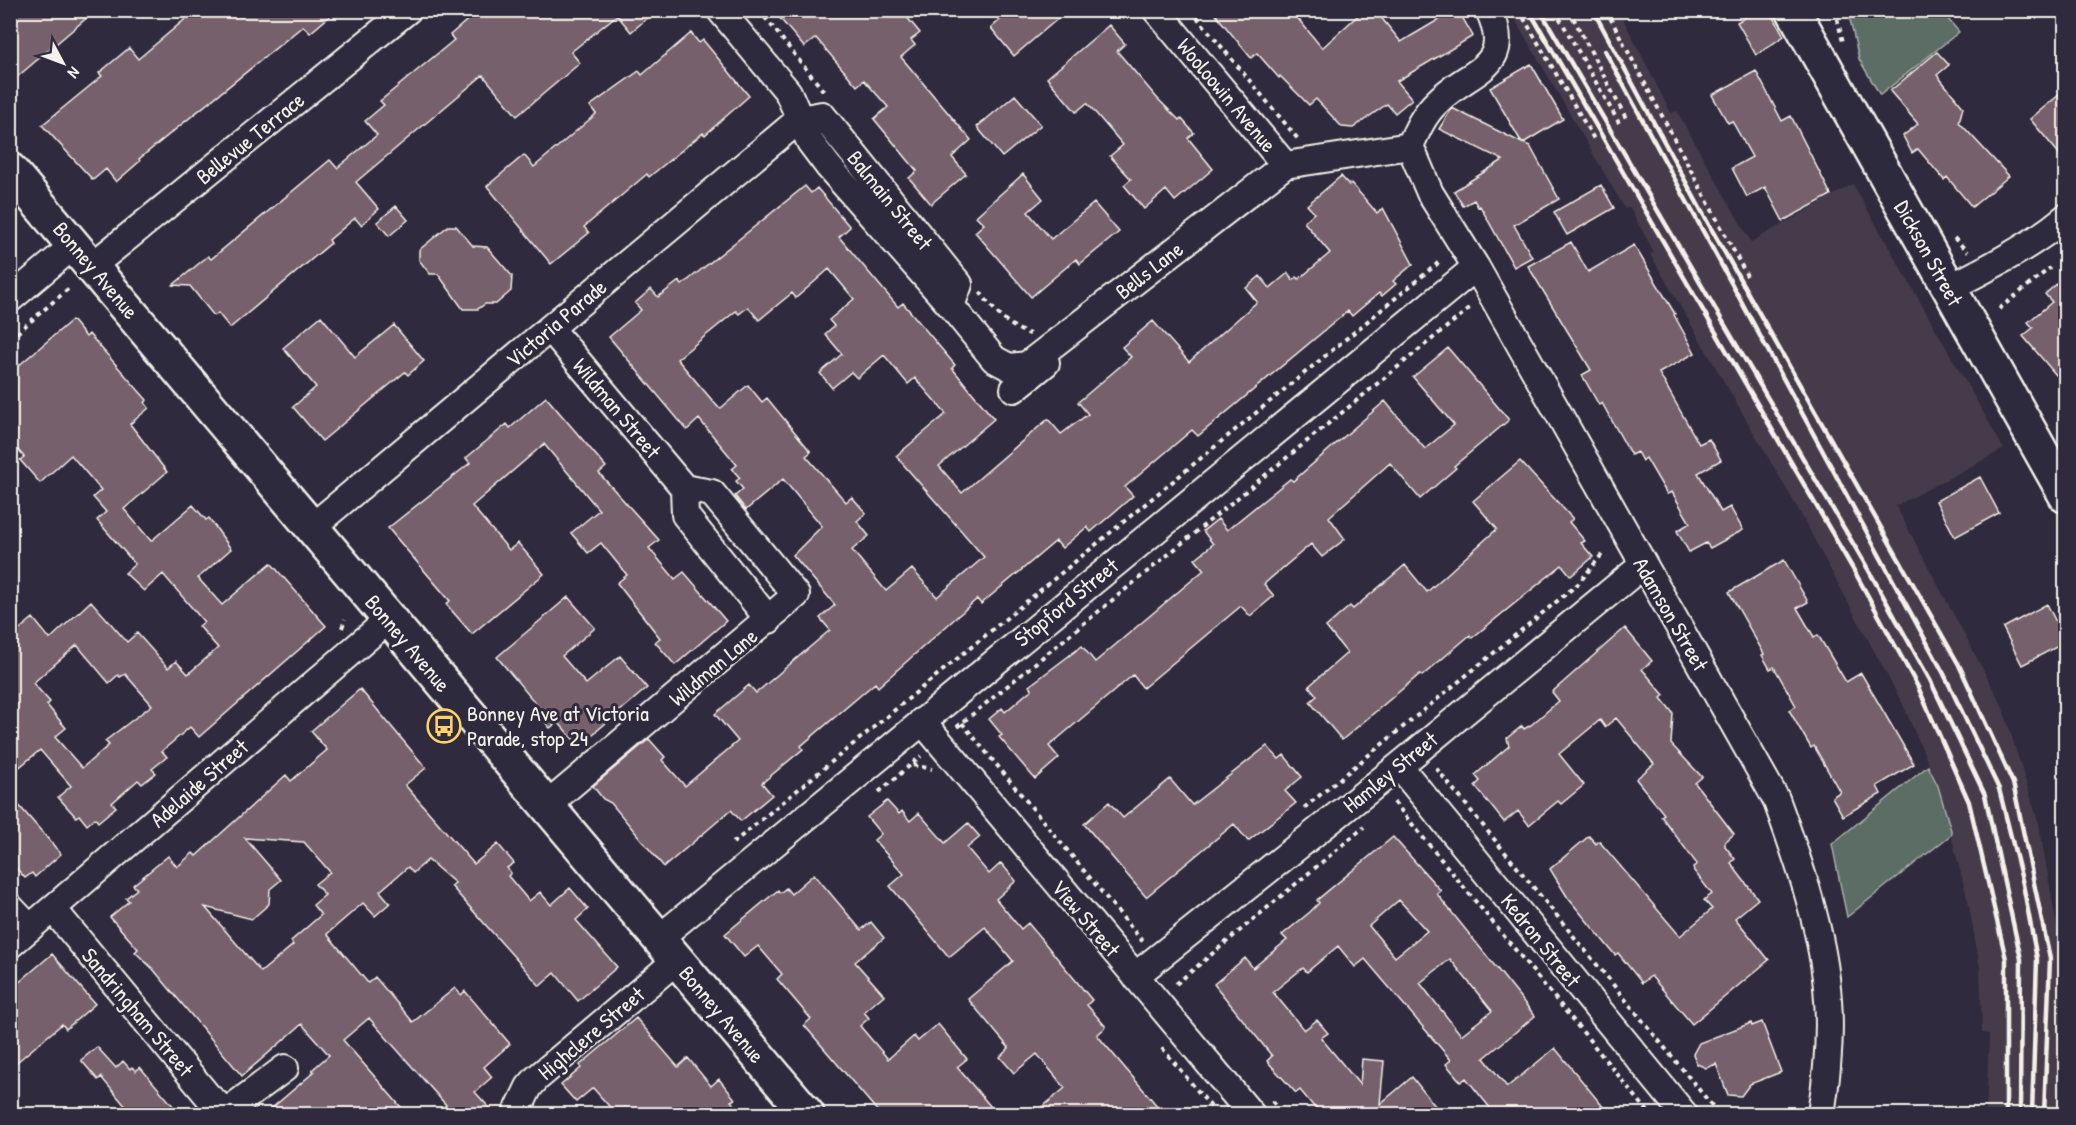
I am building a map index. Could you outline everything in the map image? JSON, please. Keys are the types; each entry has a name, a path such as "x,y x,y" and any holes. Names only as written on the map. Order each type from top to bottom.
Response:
{"street":[{"name":"Bellevue Terrace","path":"10,299 83,255 408,10"},
{"name":"Balmain Street","path":"720,10 788,92 810,142 828,166 1011,378"},
{"name":"Wooloowin Avenue","path":"1156,10 1285,165 1410,146"},
{"path":"1410,146 1425,116 1438,100 1488,64 1496,52 1499,38 1490,10"},
{"name":"Dickson Street","path":"1793,11 2066,496"},
{"name":"Victoria Parade","path":"312,527 800,119"},
{"name":"Adamson Street","path":"1410,146 1430,193 1476,267 1756,764 1783,820 1822,955 1828,999 1828,1074 1821,1114"},
{"name":"Bells Lane","path":"1011,378 1285,165"},
{"name":"Bonney Avenue","path":"10,170 545,807 807,1114"},
{"path":"1949,288 2018,251 2066,217"},
{"name":"Stopford Street","path":"668,950 922,721 1476,267"},
{"name":"Wildman Street","path":"550,328 684,488"},
{"path":"684,488 685,515 769,620"},
{"name":"Wildman Lane","path":"545,807 796,595 712,493 684,488"},
{"name":"Hamley Street","path":"1135,976 1399,766 1643,565"},
{"name":"Adelaide Street","path":"10,945 388,620"},
{"name":"View Street","path":"922,721 1251,1114"},
{"name":"Kedron Street","path":"1399,766 1684,1114"},
{"path":"10,907 30,928"},
{"name":"Sandringham Street","path":"53,909 208,1096 226,1113 285,1068"},
{"name":"Highclere Street","path":"516,1114 529,1087 537,1078 668,950"}],"path":[{"path":"1191,10 1299,140"},
{"path":"1519,10 1594,139"},
{"path":"1555,10 1619,123"},
{"path":"1569,10 1627,120"},
{"path":"1606,10 1747,276"},
{"path":"726,849 1440,259"},
{"path":"1999,309 2050,268"},
{"path":"10,339 68,289"},
{"path":"957,727 1470,308"},
{"path":"1300,812 1578,584 1604,552"},
{"path":"962,723 1147,947"},
{"path":"1436,768 1719,1114"},
{"path":"1385,810 1396,801 1650,1114"},
{"path":"1176,984 1366,825"},
{"path":"1141,942 1151,933"}],"shaded area":[{"path":"1510,11 1619,11 1671,113 1677,111 1751,242 1853,184 2004,449 1896,506 2002,705 2039,824 2062,956 2066,998 2065,1114 1986,1114 1989,1034 1982,1033 1980,968 1968,901 1938,786 1903,705 1798,509 1650,254 1654,252 1629,207 1625,209"}],"green space":[{"path":"1848,11 1941,11 1959,32 1880,95 1859,59"},
{"path":"1928,766 1938,786 1952,834 1847,917 1832,844"}],"building":[{"path":"10,10 96,10 10,83"},
{"path":"196,10 337,10 310,33 303,26 139,159 140,161 116,182 106,169 93,180 42,125 102,76 99,73 129,48 138,59"},
{"path":"479,10 657,10 631,32 617,15 571,52 580,63 517,116 483,75 356,182 379,209 361,225 355,218 329,240 331,243 230,328 218,313 214,316 190,286 173,285 208,256 211,259 330,160 337,168 377,135 365,121 384,105 380,101 454,40 450,35"},
{"path":"773,10 901,10 920,33 911,40 915,45 901,57 971,140 952,157 966,174 931,204 909,178 917,171 874,119 888,107 864,80 857,86 816,38 804,47"},
{"path":"1011,10 1068,10 1014,56 991,28"},
{"path":"1212,10 1291,10 1322,48 1364,10 1375,10 1401,42 1455,10 1458,10 1473,36 1397,81 1412,99 1395,113 1387,104 1353,128 1342,127 1316,99 1309,105 1280,76 1279,78 1257,53 1251,58"},
{"path":"1758,10 1770,10 1784,36 1756,55 1737,22"},
{"path":"1109,25 1125,44 1117,51 1157,98 1179,120 1181,118 1194,133 1188,138 1213,169 1175,201 1166,190 1144,209 1124,185 1131,179 1110,156 1123,145 1087,103 1076,112 1047,78"},
{"path":"691,33 699,43 703,40 749,96 705,135 703,133 649,177 647,174 584,227 589,233 551,264 487,186 524,155 534,167 596,114 590,106 639,71 642,75"},
{"path":"1937,52 1949,65 1937,75 1963,107 1959,122 2009,176 1972,207 1947,177 1944,180 1918,149 1912,153 1903,136 1918,124 1890,91"},
{"path":"1531,64 1563,119 1523,143 1530,146 1559,199 1514,225 1532,257 1514,267 1480,206 1478,207 1474,200 1463,206 1454,191 1503,160 1439,129 1452,108 1522,143 1490,88"},
{"path":"1756,71 1782,121 1791,116 1831,195 1783,221 1765,187 1747,197 1732,168 1752,157 1732,121 1728,123 1712,95"},
{"path":"2066,89 2066,162 2030,119"},
{"path":"1015,95 1041,125 1002,157 977,127"},
{"path":"1023,174 1043,199 1028,212 1051,239 1094,203 1119,232 1080,264 1076,259 1031,297 975,232 984,224 976,216"},
{"path":"1341,176 1349,185 1351,183 1377,213 1383,208 1413,264 1393,281 1396,284 1382,296 1379,293 1352,316 1348,311 1198,436 1192,430 1125,487 1133,496 1091,532 1087,527 1062,548 1056,541 981,604 977,599 878,687 875,683 801,746 803,749 762,783 772,795 741,821 731,810 664,867 611,803 603,799 593,786 649,739 665,757 662,760 685,786 738,741 715,714 749,685 756,693 830,630 820,618 835,605 793,555 822,526 783,479 746,510 735,496 743,489 736,481 740,478 732,469 737,465 699,419 687,430 609,337 641,310 635,303 651,289 658,297 679,281 682,285 805,186 811,193 817,188 850,227 839,237 898,307 903,303 955,365 952,368 994,419 939,466 962,493 1048,419 1061,434 1088,414 1078,402 1131,357 1122,347 1153,321 1189,362 1257,302 1246,288 1260,276 1270,288 1288,273 1293,280 1297,277 1299,279 1330,253 1304,222 1314,213 1307,205","holes":["829,269 854,299 829,320 834,326 825,334 842,354 820,373 832,388 851,372 857,378 884,355 908,384 915,378 946,414 896,456 984,557 937,597 912,569 886,591 852,550 869,536 857,521 866,513 852,497 846,502 806,456 811,452 767,398 762,402 748,385 721,408 718,407 677,359 736,311 739,314 748,307 759,320 792,293 796,298"]},
{"path":"1601,185 1614,208 1567,235 1554,212"},
{"path":"396,206 408,220 389,236 377,222"},
{"path":"448,226 456,226 473,246 487,247 512,276 511,291 496,304 485,304 478,309 463,309 438,274 430,274 419,260 419,250"},
{"path":"1571,242 1588,272 1634,245 1695,353 1659,373 1699,444 1709,439 1721,460 1698,473 1721,512 1730,507 1743,530 1710,548 1706,543 1689,552 1677,531 1690,523 1672,492 1667,494 1646,458 1642,461 1637,452 1631,455 1602,403 1599,405 1582,375 1591,370 1528,266"},
{"path":"2066,276 2066,367 2056,375 2023,336 2033,328 2028,322 2052,302 2045,294"},
{"path":"321,316 355,357 394,325 424,361 408,375 405,372 322,441 293,407 316,387 283,348"},
{"path":"72,320 86,337 89,334 147,400 145,403 149,408 130,424 167,472 124,509 151,541 193,505 206,520 209,518 231,549 198,578 222,605 271,563 326,626 199,737 190,727 162,751 167,757 152,769 156,773 142,784 138,780 112,803 116,807 98,822 95,818 87,825 79,815 76,817 58,797 71,786 40,750 10,775 10,637 33,618 50,639 91,601 127,642 137,633 168,668 176,661 188,674 218,648 199,626 204,622 163,574 144,591 125,573 135,564 97,520 106,512 93,497 101,490 71,455 40,483 20,460 24,457 10,441 10,373","holes":["77,645 109,683 118,675 120,677 125,674 152,705 105,741 109,745 82,768 55,737 66,728 47,705 50,702 33,683"]},
{"path":"1448,348 1509,420 1454,466 1456,468 1420,499 1390,463 1329,517 1345,539 1322,557 1311,544 1264,584 1274,596 1250,616 1241,606 1143,688 1133,675 1049,746 1059,758 1035,779 999,737 1002,735 989,719 1002,708 1005,712 1032,689 1029,686 1082,646 1095,662 1204,570 1195,559 1213,544 1203,531 1218,519 1227,530 1290,479 1293,481 1385,401 1425,449 1454,425 1413,377"},
{"path":"546,397 606,467 599,473 659,540 649,548 675,579 684,572 726,621 675,665 655,642 660,638 617,583 627,575 601,543 588,553 571,533 599,510 544,444 472,506 509,550 518,543 544,574 472,634 446,604 450,601 388,528 470,463 466,458 507,424 510,428"},
{"path":"1520,461 1573,519 1569,522 1585,541 1581,543 1593,557 1571,576 1562,565 1472,638 1470,635 1422,676 1420,674 1342,740 1310,702 1317,696 1309,686 1347,653 1326,627 1350,606 1353,609 1405,565 1427,592 1497,529 1473,501"},
{"path":"1980,477 1999,513 1955,537 1936,501"},
{"path":"1784,560 1808,602 1797,608 1814,637 1818,635 1846,682 1861,673 1914,764 1877,786 1881,794 1843,816 1832,797 1840,792 1814,746 1811,748 1789,710 1796,706 1774,667 1770,669 1729,592"},
{"path":"568,597 595,628 562,656 586,684 620,656 647,688 579,746 558,722 550,728 533,708 537,705 497,657"},
{"path":"2047,604 2066,642 2022,665 2003,628"},
{"path":"1625,628 1652,661 1642,669 1664,695 1661,698 1673,713 1671,744 1702,777 1695,783 1734,834 1725,842 1725,846 1735,859 1731,863 1758,899 1735,918 1769,960 1692,1024 1651,976 1642,983 1618,953 1615,955 1568,898 1550,869 1589,836 1596,844 1599,841 1680,936 1712,909 1704,900 1712,894 1694,871 1693,867 1697,864 1661,816 1664,814 1636,779 1654,764 1616,718 1605,727 1600,720 1559,754 1584,785 1561,804 1558,801 1529,825 1518,811 1504,822 1475,786 1480,781 1475,775 1509,746 1507,738 1522,726 1524,729 1531,725 1559,701 1552,692"},
{"path":"360,689 426,768 405,785 474,864 498,844 514,863 507,868 511,873 508,876 529,901 540,892 551,905 570,888 588,909 576,920 617,967 578,1001 555,973 540,986 451,886 455,883 428,860 413,873 408,867 380,891 390,903 375,916 363,903 327,934 368,983 375,977 413,1022 455,988 461,995 465,991 510,1044 484,1067 492,1077 475,1092 495,1114 435,1114 446,1105 369,1018 343,1040 407,1114 265,1114 314,1072 312,1070 329,1055 302,1024 242,1076 153,969 135,952 138,949 110,917 129,901 126,898 137,889 133,885 168,856 177,867 193,853 196,856 286,775 291,781 327,750 311,731","holes":["245,838 304,842 330,872 315,884 325,895 313,905 321,915 291,941 293,945 261,972 205,907 252,919 269,904 270,889 281,880"]},
{"path":"1267,746 1279,759 1284,755 1302,777 1285,791 1296,803 1248,841 1234,824 1146,897 1084,824 1109,802 1123,818 1170,779 1192,805"},
{"path":"10,795 61,854 35,877 32,873 25,878 10,861"},
{"path":"887,801 899,814 902,811 910,821 919,813 945,843 968,823 980,837 967,848 989,874 1001,863 1016,881 996,899 1021,929 1028,923 1092,1000 1087,1005 1106,1027 1097,1035 1164,1114 1034,1114 1065,1088 1037,1054 1014,1073 1000,1057 1009,1048 968,999 1013,961 985,927 949,957 890,886 904,874 874,840 881,834 867,817"},
{"path":"1393,837 1441,891 1437,894 1535,1016 1484,1058 1507,1087 1555,1048 1609,1114 1495,1114 1466,1078 1461,1082 1446,1064 1451,1060 1365,959 1355,967 1338,946 1307,972 1303,968 1273,992 1304,1030 1317,1020 1328,1033 1321,1038 1360,1085 1362,1059 1384,1061 1380,1104 1412,1077 1436,1107 1427,1114 1320,1114 1300,1090 1296,1093 1267,1061 1272,1056 1214,984 1245,958 1253,968 1287,940 1282,935 1319,903 1317,900","holes":["1399,900 1427,931 1395,957 1369,926","1450,959 1492,1011 1461,1035 1420,983"]},
{"path":"814,874 861,930 871,922 884,938 855,962 884,995 864,1012 869,1018 860,1026 888,1059 914,1036 918,1041 938,1024 967,1059 957,1067 997,1114 880,1114 804,1025 811,1019 777,979 782,974 758,946 744,957 725,934 778,890 780,893 786,888 791,894"},
{"path":"52,954 95,1004 66,1029 62,1024 10,1068 10,990"},
{"path":"636,1018 678,1067 688,1058 711,1086 719,1079 735,1099 731,1101 743,1114 616,1114 593,1088 576,1102 561,1085 581,1068 580,1065"},
{"path":"1762,1022 1781,1072 1750,1084 1741,1096 1728,1095 1716,1064 1706,1068 1697,1064 1693,1054 1699,1043 1751,1023 1752,1026"},
{"path":"97,1047 116,1068 123,1061 130,1069 132,1067 136,1071 140,1067 180,1114 132,1114 101,1077 98,1080 81,1060"}],"railway":[{"path":"1529,10 1857,576 1918,687 1969,802 2006,959 2006,1114"},
{"path":"1540,10 1868,569 1930,680 1985,795 2021,959 2020,1114"},
{"path":"1593,10 1708,223 1959,665 2013,783 2050,959 2044,1114"},
{"path":"1605,51 1944,674 1999,789 2023,884 2037,959 2032,1114"}],"place":[{"name":"Bonney Ave at Victoria Parade, stop 24","path":"444,726"}]}
